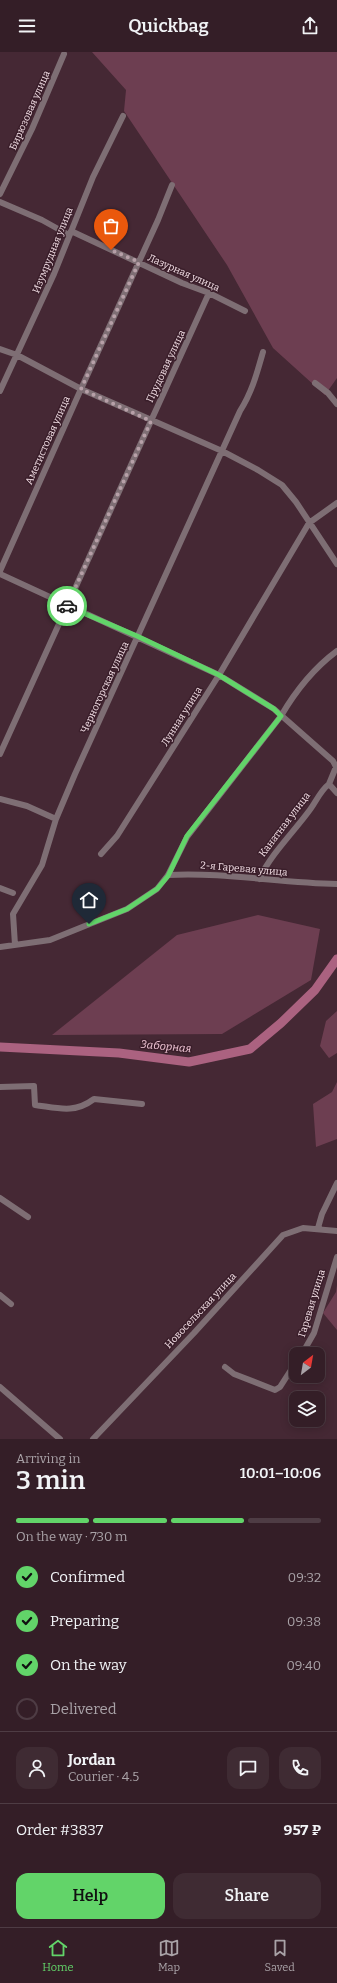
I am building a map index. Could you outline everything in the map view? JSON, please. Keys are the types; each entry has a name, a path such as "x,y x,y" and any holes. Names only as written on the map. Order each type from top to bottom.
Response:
{"street":[{"name":"Бирюзовая улица","path":"0,194 32,129 64,54"},
{"name":"Изумрудная улица","path":"0,391 54,274 92,177 123,116"},
{"name":"Аметистовая улица","path":"0,573 172,185"},
{"name":"Лазурная улица","path":"0,202 139,262 182,283 209,293 245,311"},
{"name":"Прудовая улица","path":"0,754 209,293"},
{"path":"0,348 17,355 81,389 222,451 258,470 282,485 296,502 337,564"},
{"name":"Черногорская улица","path":"15,945 12,924 13,914 42,865 56,819 75,774 136,644 137,636 255,382 263,352"},
{"path":"315,383 328,393 337,404"},
{"path":"309,523 337,503"},
{"name":"Лунная улица","path":"102,854 117,836 219,675 309,523"},
{"path":"0,573 67,606 137,636 219,675 274,709 333,761 336,767 329,784 337,793"},
{"path":"0,946 50,940 127,909 157,889 168,876 187,836 281,716 290,700 324,661 337,650"},
{"name":"Канатная улица","path":"258,879 265,866 309,811 323,789 329,784"},
{"path":"0,799 27,806 56,819"},
{"name":"2-я Гаревая улица","path":"168,876 219,874 301,884 337,884"},
{"path":"0,888 13,893"},
{"path":"0,1087 34,1086 34,1105 72,1110 87,1104 94,1099 142,1104"},
{"path":"318,1228 322,1214 337,1183"},
{"path":"0,1198 28,1217"},
{"name":"Новосельская улица","path":"92,1439 194,1333 275,1242 283,1235 294,1230 318,1228 337,1231"},
{"name":"Гаревая улица","path":"306,1347 314,1333 337,1256"},
{"path":"0,1295 11,1304"},
{"path":"224,1367 238,1376 275,1390 280,1387 289,1373"},
{"path":"0,1387 60,1439"}],"shaded area":[{"path":"92,52 337,52 337,378 325,395 273,348 227,265 124,111 126,90"},
{"path":"258,915 320,929 311,980 222,1034 52,1035 177,935"},
{"path":"337,1011 337,1053 329,1058 320,1046 326,1021"},
{"path":"337,1082 337,1139 316,1147 313,1104 332,1092"},
{"path":"337,1285 337,1330 323,1313 336,1292"}],"waterway":[{"name":"Заборная","path":"0,1047 119,1053 189,1062 250,1049 281,1023 315,990 337,959"}],"way so far":[{"path":"67,606 151,421 81,389 139,262 111,250"}],"route":[{"path":"67,606 137,636 219,675 274,709 281,716 187,836 168,876 157,889 127,909 89,924"}]}
